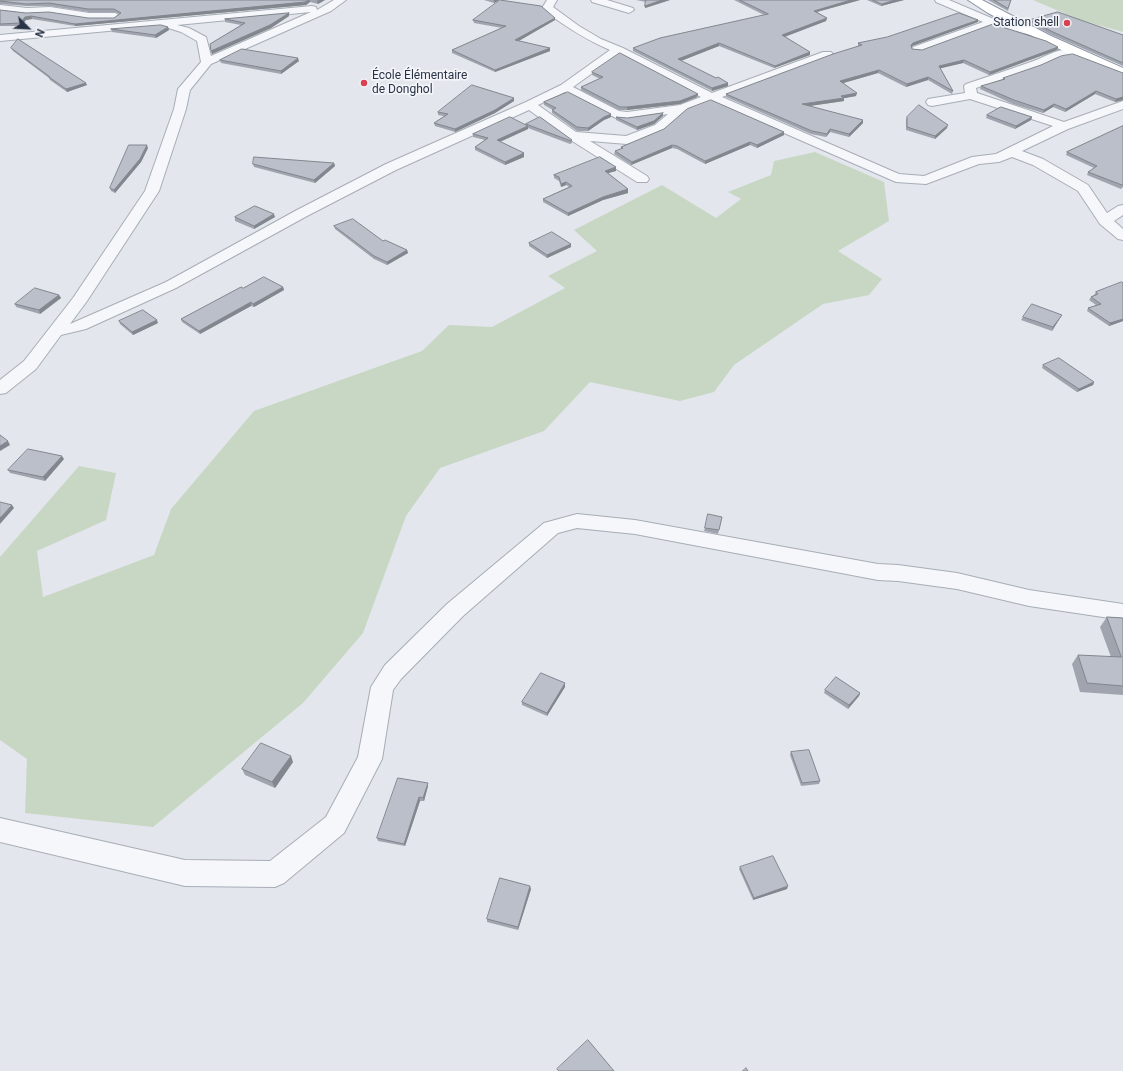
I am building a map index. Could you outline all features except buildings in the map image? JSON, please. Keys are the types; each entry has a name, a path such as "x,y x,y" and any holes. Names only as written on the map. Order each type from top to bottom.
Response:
{"highway":[{"path":"974,0 1031,32 1123,72"}],"street":[{"path":"0,389 30,364 79,301 152,191 180,109 184,89 207,62 328,8 341,0"},
{"path":"552,0 547,8 575,28 597,41 619,50 711,97 896,178 926,180 977,160 999,158 1064,126 1123,106"},
{"path":"596,0 628,10"},
{"path":"940,0 992,22 1031,32"},
{"path":"50,10 69,3"},
{"path":"0,8 50,10 89,16 127,16 158,19 160,23 185,30 202,39 207,62"},
{"path":"0,38 328,8"},
{"path":"917,50 992,22"},
{"path":"55,332 80,326 171,285 302,213 391,167 530,105 565,87 619,50"},
{"path":"971,95 970,86 1035,65 1056,55 1075,52"},
{"path":"565,87 616,114 627,116 682,108 827,54"},
{"path":"932,102 971,95 1064,126"},
{"path":"530,105 573,136 642,179"},
{"path":"573,136 627,140 659,128 682,108"},
{"path":"1012,152 1038,162 1083,188 1105,221 1123,236"},
{"path":"1105,221 1123,209"},
{"path":"0,830 185,873 276,874 335,825 370,759 382,687 393,672 455,610 551,528 577,521 635,527 878,572 898,573 957,581 1029,598 1123,612"}],"green space":[{"path":"1033,0 1123,0 1123,32 1080,20"},
{"path":"815,152 884,182 889,221 838,251 882,279 869,295 823,304 734,365 714,392 680,401 590,382 544,431 440,468 406,516 363,633 303,703 153,827 25,813 27,759 0,740 0,557 79,466 116,473 106,520 37,551 43,597 154,555 171,509 254,411 422,351 449,325 492,327 565,288 548,276 597,251 574,230 662,185 716,218 741,199 728,192 771,175 774,161"}],"place":[{"name":"Station shell","path":"1067,23"},
{"name":"École Élémentaire de Donghol","path":"364,83"}]}
